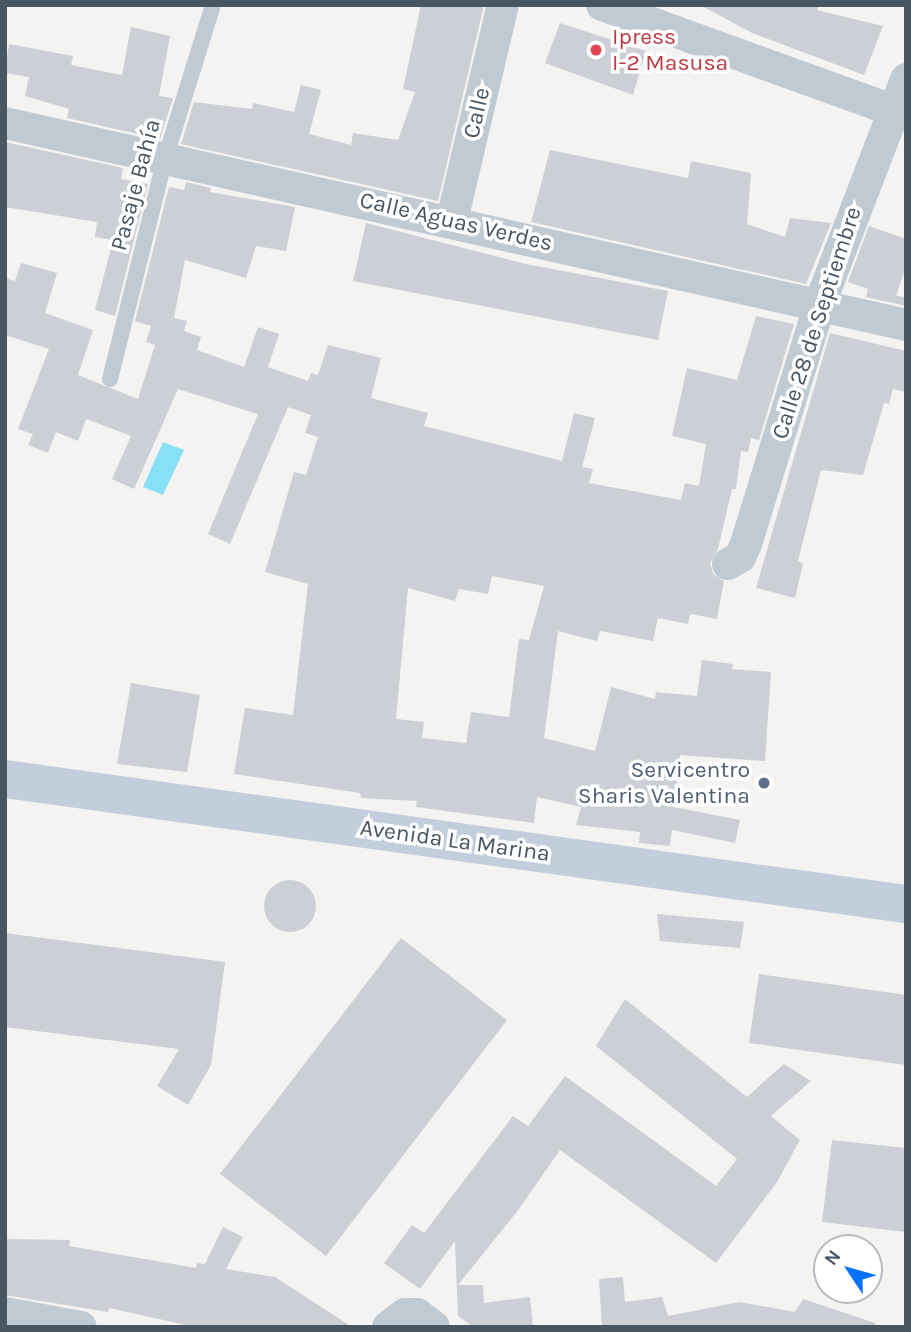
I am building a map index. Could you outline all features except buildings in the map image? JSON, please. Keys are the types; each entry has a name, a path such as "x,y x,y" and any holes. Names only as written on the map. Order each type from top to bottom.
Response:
{"main road":[{"name":"Avenida La Marina","path":"5,779 906,904"}],"street":[{"name":"Calle","path":"452,220 503,5"},
{"path":"602,5 898,112"},
{"name":"Calle 28 de Septiembre","path":"728,564 740,557 746,544 819,306 898,112 906,79"},
{"name":"Calle Aguas Verdes","path":"5,123 452,220 906,325"},
{"path":"5,1314 65,1325"},
{"path":"388,1327 405,1314 417,1314 433,1327"}],"lane":[{"name":"Pasaje Bahía","path":"110,379 165,159 213,5"}],"water":[{"path":"163,442 184,450 163,495 143,487"}],"place":[{"name":"Ipress I-2 Masusa","path":"596,50"},
{"name":"Servicentro Sharis Valentina","path":"764,783"}]}
